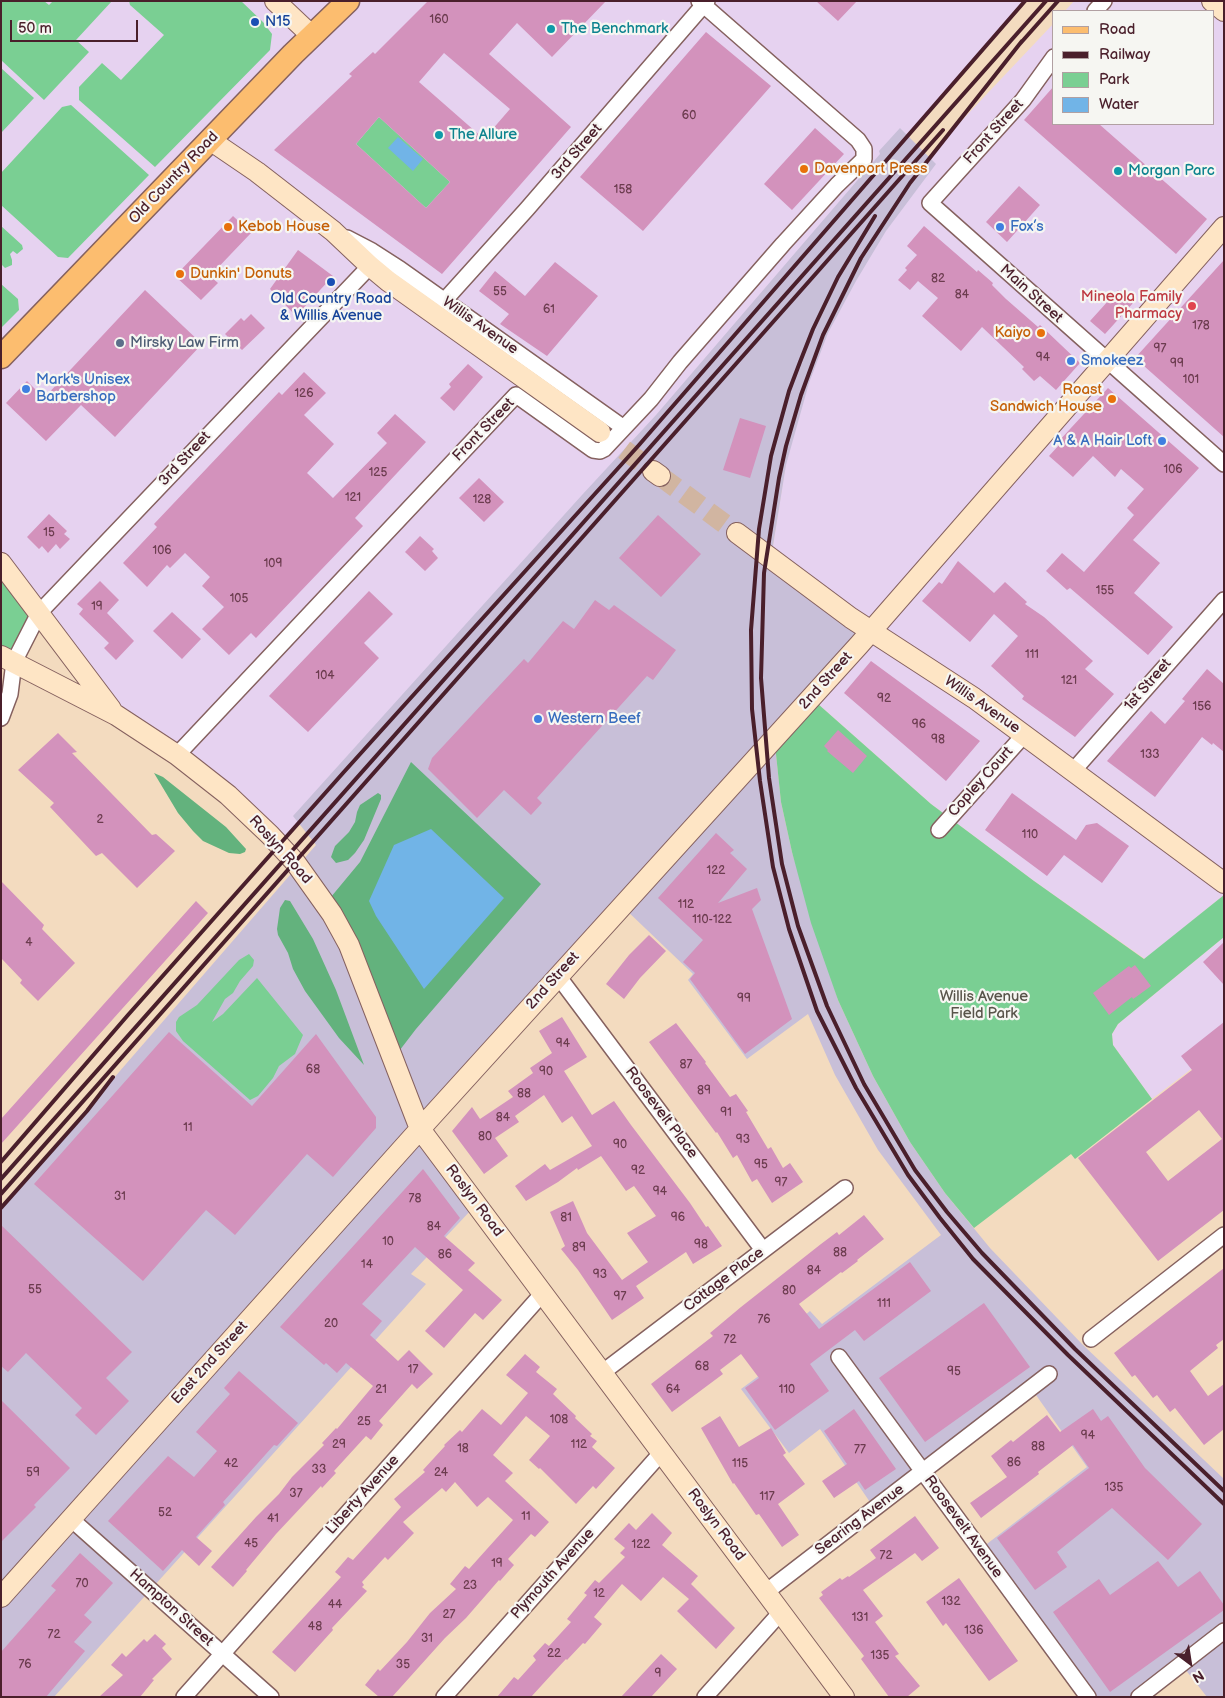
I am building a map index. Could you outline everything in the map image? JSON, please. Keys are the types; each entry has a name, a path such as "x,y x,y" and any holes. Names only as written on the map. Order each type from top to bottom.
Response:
{"main road":[{"path":"275,1 311,35"},
{"name":"Old Country Road","path":"1,357 311,35 348,1"},
{"name":"Willis Avenue","path":"210,140 258,172 333,231 370,266 409,296 600,432"},
{"name":"2nd Street","path":"420,1129 870,631 1224,227"},
{"name":"Willis Avenue","path":"737,533 870,631 952,683 1224,882"},
{"name":"Roslyn Road","path":"1,563 116,715"},
{"name":"Roslyn Road","path":"8,659 116,715 177,755 228,794 270,834 295,862 332,914 349,945 420,1129 844,1697"},
{"name":"East 2nd Street","path":"1,1598 420,1129"}],"street":[{"name":"Front Street","path":"177,755 516,395 596,451 604,449 651,399 680,362 783,244 864,158 864,150 855,138 703,3"},
{"name":"3rd Street","path":"444,301 527,209 703,3"},
{"name":"Front Street","path":"930,203 1023,100 1052,61"},
{"name":"Main Street","path":"930,203 1224,464"},
{"name":"Willis Avenue","path":"333,231 372,251 624,428"},
{"name":"3rd Street","path":"1,718 5,699 8,659 39,613 370,266"},
{"name":"1st Street","path":"1073,771 1224,600"},
{"name":"Copley Court","path":"939,830 1024,735"},
{"name":"Roosevelt Place","path":"558,976 764,1250"},
{"name":"Cottage Place","path":"603,1372 845,1188"},
{"path":"1091,1339 1224,1235"},
{"name":"Liberty Avenue","path":"184,1697 543,1293"},
{"name":"Roosevelt Avenue","path":"839,1357 1088,1697"},
{"name":"Searing Avenue","path":"766,1592 1049,1374"},
{"name":"Plymouth Avenue","path":"444,1697 662,1452"},
{"name":"Hampton Street","path":"71,1519 271,1697"},
{"path":"705,1697 781,1612"},
{"path":"1139,1697 1224,1630"}],"shaded area":[{"path":"1,1 1025,1 755,314 279,843 116,715 1,563"},
{"path":"1074,1 1224,1 1224,895 1145,959 1034,881 931,804 809,696 772,552 793,418 823,335 910,183 949,134 1052,25 1052,125 1215,125 1215,10 1066,10"},
{"path":"900,128 936,164 886,231 828,333 809,383 786,465 772,552 871,628 774,735 781,802 792,852 838,1000 873,1076 910,1142 945,1193 990,1248 1082,1344 1224,1479 1224,1697 1207,1697 1181,1664 1139,1697 1088,1697 979,1550 1087,1467 1031,1388 874,1508 820,1429 789,1453 741,1389 802,1344 790,1327 810,1311 822,1324 941,1235 878,1150 835,1075 808,1014 747,1059 688,980 693,974 622,906 414,1132 472,1209 411,1274 426,1284 54,1697 1,1697 1,1208 316,845 293,816 656,415 880,154 879,151"},
{"path":"1224,937 1224,1044 1152,1099 1113,1045 1112,1034 1118,1024"}],"green space":[{"path":"1,1 44,1 49,5 53,1 112,1 76,40 89,52 44,100 1,60"},
{"path":"129,1 241,1 263,22 272,34 270,50 155,167 79,100 79,87 102,63 121,80 164,35 130,5"},
{"path":"1,68 34,98 1,133"},
{"path":"71,105 149,175 68,258 58,257 1,205 1,173 62,107"},
{"path":"379,117 450,182 426,208 356,144"},
{"path":"1,226 22,245 23,249 17,254 13,251 10,254 12,265 5,268 1,264"},
{"path":"1,284 18,299 19,310 1,328"},
{"path":"1,563 39,613 14,662 1,656"},
{"name":"Willis Avenue Field Park","path":"809,696 931,804 1034,881 1144,959 1224,895 1224,937 1118,1024 1112,1034 1113,1045 1152,1099 1075,1159 1071,1154 974,1228 945,1193 910,1142 873,1076 838,1000 811,923 781,802 774,735"},
{"path":"411,762 541,884 416,1029 393,1059 326,903 360,862"},
{"path":"154,773 163,777 226,827 246,849 245,852 240,854 229,853 203,841 178,813"},
{"path":"378,793 381,795 381,799 364,840 348,860 336,863 331,857 335,846 349,832 355,822 360,805"},
{"path":"285,900 290,901 313,939 336,990 364,1065 339,1038 305,991 293,969 277,929 280,908"},
{"path":"249,954 254,960 253,966 240,981 233,993 225,999 212,1022 223,1014 257,978 303,1035 295,1054 279,1066 273,1078 258,1096 250,1100 183,1041 176,1031 176,1022 179,1017 197,1005 239,960"}],"water":[{"path":"398,137 423,159 413,171 388,148"},
{"path":"431,829 504,898 424,989 376,916 369,901 394,845"}],"building":[{"name":"The Allure","path":"428,1 606,1 552,57 517,23 489,54 571,127 442,274 274,150 352,76 349,74 373,52 375,54","holes":["444,53 510,109 484,139 419,82","379,117 450,182 426,208 356,144"]},
{"path":"816,1 857,1 838,21"},
{"path":"706,32 771,86 643,231 580,177"},
{"name":"Morgan Parc","path":"1052,88 1052,125 1100,125 1207,219 1176,254 1024,120"},
{"name":"Davenport Press","path":"815,128 844,154 792,210 764,184"},
{"path":"1019,186 1040,205 1007,242 986,222"},
{"path":"233,216 251,233 210,276 218,283 201,300 175,276"},
{"path":"924,226 977,272 978,270 993,283 992,285 1006,299 1038,327 1040,325 1080,363 1056,390 1040,376 1034,381 1022,369 1024,367 982,327 961,351 922,316 938,298 918,281 910,290 898,280 907,270 905,268 917,255 907,246"},
{"path":"298,250 333,276 296,316 270,289"},
{"path":"1224,260 1224,437 1135,358"},
{"path":"555,262 598,296 547,356 500,324 509,314 479,291 495,271 525,296"},
{"path":"145,290 202,344 115,437 81,405 46,441 6,403 27,381 44,398"},
{"path":"1118,290 1133,303 1105,334 1090,321"},
{"path":"251,314 265,328 242,350 225,334 241,318 244,321"},
{"path":"468,364 483,377 454,411 440,398 451,387 449,384"},
{"path":"304,372 326,393 304,415 334,444 307,473 333,498 387,443 377,433 395,414 426,442 355,518 363,526 256,638 251,633 229,655 202,629 224,607 202,586 210,577 185,553 170,568 167,565 147,587 123,563 157,527 154,524 279,392 282,395"},
{"path":"1108,388 1199,468 1133,540 1160,563 1134,593 1173,627 1148,655 1070,588 1067,590 1046,571 1062,553 1084,572 1134,515 1127,508 1144,489 1121,469 1115,477 1093,456 1073,477 1049,456 1060,444 1058,442"},
{"path":"740,418 766,426 750,478 723,470"},
{"path":"479,478 504,502 484,522 459,498"},
{"path":"49,514 67,531 64,534 70,539 60,549 56,544 48,553 42,546 39,549 27,537"},
{"path":"658,515 701,554 661,597 619,558"},
{"path":"420,536 434,549 432,551 438,558 425,571 405,552"},
{"path":"958,561 994,593 1005,582 1027,602 1025,604 1044,617 1093,661 1085,669 1114,694 1075,737 1022,699 1024,696 991,666 1018,636 994,614 970,642 922,601 939,582 942,584"},
{"path":"100,581 119,600 107,613 134,641 116,660 104,648 109,643 79,614 83,609 77,604"},
{"path":"369,591 393,614 364,643 379,658 308,732 269,696"},
{"name":"Western Beef","path":"595,600 609,610 614,605 676,650 653,680 647,676 537,798 542,803 531,815 504,790 477,818 428,769 432,758 524,659 528,663 563,621 574,629"},
{"path":"172,612 201,639 182,659 153,631"},
{"path":"871,661 980,741 946,781 844,693"},
{"path":"1207,669 1224,684 1224,752 1202,737 1155,797 1107,761 1151,711 1165,724 1185,701 1182,699"},
{"path":"838,730 867,756 853,773 827,751 824,746"},
{"path":"58,733 77,752 72,753 152,835 156,834 175,851 137,888 102,853 96,856 50,807 54,803 18,770"},
{"path":"1012,793 1076,840 1086,825 1097,823 1129,846 1102,883 1064,855 1047,876 985,830"},
{"path":"716,833 734,850 730,853 747,869 718,903 757,888 761,900 752,909 792,1019 745,1054 690,979 695,973 683,962 703,940 658,898"},
{"path":"1,881 44,925 42,929 75,963 38,1001 20,983 22,980 1,958"},
{"path":"196,901 208,913 1,1144 1,1119"},
{"path":"649,935 666,951 640,978 624,999 606,984 629,955"},
{"path":"1224,942 1224,985 1203,962"},
{"path":"1135,965 1151,986 1133,999 1132,997 1109,1015 1093,993 1129,966 1131,968"},
{"path":"562,1017 587,1057 564,1071 592,1115 614,1101 722,1246 693,1264 686,1252 636,1286 644,1298 612,1320 578,1270 561,1249 565,1246 550,1212 573,1201 587,1233 622,1280 648,1262 627,1233 656,1216 634,1186 626,1191 601,1156 578,1170 577,1168 526,1201 515,1186 545,1164 550,1170 592,1146 572,1116 562,1123 544,1095 515,1116 519,1122 495,1138 508,1156 484,1174 452,1131 472,1107 480,1119 513,1097 508,1091 533,1073 530,1068 552,1053 539,1031"},
{"path":"1224,1022 1224,1210 1158,1261 1078,1158 1192,1070 1181,1056","holes":["1199,1110 1222,1139 1168,1181 1146,1152"]},
{"path":"676,1023 730,1097 736,1094 748,1111 746,1112 768,1149 771,1147 783,1168 790,1163 803,1182 772,1203 757,1179 752,1182 737,1155 733,1158 717,1132 649,1042"},
{"path":"169,1032 252,1106 316,1034 376,1117 376,1128 333,1177 307,1154 235,1235 206,1210 143,1281 34,1184"},
{"path":"423,1169 460,1218 444,1236 475,1263 468,1270 502,1300 483,1320 475,1313 444,1348 425,1331 463,1290 415,1247 362,1304 382,1321 370,1335 398,1361 409,1350 433,1374 417,1389 412,1384 379,1421 383,1425 371,1440 366,1436 334,1471 336,1473 322,1488 321,1486 276,1534 233,1587 211,1567 279,1494 292,1477 324,1445 322,1443 337,1429 373,1386 346,1363 337,1373 326,1363 324,1365 280,1327"},
{"path":"864,1215 884,1239 858,1261 799,1304 819,1329 910,1262 931,1291 864,1341 855,1330 810,1364 829,1391 775,1430 745,1388 759,1378 741,1354 720,1370 723,1374 672,1412 651,1384 713,1336 710,1333 741,1307 837,1232 839,1235"},
{"path":"1,1225 132,1352 106,1378 129,1401 96,1435 75,1415 82,1408 26,1353 8,1372 1,1366"},
{"path":"1224,1268 1224,1339 1216,1345 1218,1348 1190,1371 1208,1396 1224,1384 1224,1429 1204,1445 1175,1408 1170,1412 1157,1395 1153,1398 1135,1375 1132,1377 1114,1353"},
{"path":"984,1303 1030,1367 925,1442 879,1378"},
{"path":"525,1354 540,1367 536,1372 557,1389 553,1394 592,1434 590,1436 597,1441 592,1447 615,1468 596,1489 593,1486 576,1504 540,1468 529,1460 550,1436 526,1416 493,1455 513,1473 505,1481 549,1522 535,1537 531,1534 508,1559 514,1565 500,1581 392,1697 379,1697 365,1685 378,1669 380,1671 407,1642 430,1613 456,1589 450,1584 465,1566 469,1569 513,1520 488,1497 477,1507 455,1482 446,1492 442,1488 403,1522 414,1533 388,1560 385,1557 362,1582 364,1585 362,1587 367,1591 332,1628 333,1630 295,1672 272,1652 341,1577 335,1572 348,1557 353,1560 401,1507 394,1499 425,1472 423,1470 444,1445 460,1430 462,1432 482,1409 501,1425 528,1393 506,1375"},
{"path":"239,1371 298,1423 277,1446 274,1445 223,1502 225,1505 196,1537 212,1551 199,1566 182,1550 163,1571 108,1521 168,1456 194,1477 217,1451 196,1432 230,1394 224,1388"},
{"path":"1,1400 70,1468 34,1505 36,1507 1,1542"},
{"path":"854,1409 896,1469 865,1490 859,1481 834,1498 822,1481 847,1464 824,1431"},
{"path":"1093,1409 1101,1421 1108,1416 1145,1468 1202,1524 1168,1560 1112,1508 1057,1552 1067,1567 1035,1590 997,1538 1089,1468 1073,1445 1038,1472 1039,1474 981,1518 970,1503 1007,1477 991,1456 1011,1440 1013,1442 1047,1415 1060,1432"},
{"path":"720,1416 739,1447 771,1428 786,1453 783,1455 805,1484 778,1504 799,1535 782,1547 759,1514 756,1515 733,1484 701,1428"},
{"path":"652,1513 672,1533 662,1545 698,1576 691,1584 735,1628 716,1649 677,1611 689,1599 663,1577 641,1601 622,1584 594,1617 602,1624 585,1644 583,1643 566,1659 531,1697 497,1697 514,1677 518,1680 536,1660 533,1656 545,1643 549,1646 571,1622 567,1619 587,1595 584,1593 595,1580 599,1583 625,1557 620,1553 625,1548 614,1539 629,1523 636,1530"},
{"path":"915,1516 939,1548 922,1561 915,1553 863,1590 883,1616 875,1622 899,1654 895,1656 920,1686 907,1697 889,1697 861,1659 864,1656 819,1598 823,1595 821,1592 840,1578 842,1580 849,1577 876,1558 870,1550"},
{"path":"80,1553 113,1583 84,1615 92,1622 74,1642 85,1651 46,1697 1,1697 1,1652 56,1590 51,1586"},
{"path":"1158,1561 1178,1587 1200,1571 1224,1605 1224,1610 1110,1692 1053,1612 1099,1579 1110,1595"},
{"path":"959,1578 1018,1661 989,1681 946,1623 943,1626 926,1602"},
{"path":"155,1634 166,1644 162,1648 172,1659 152,1679 154,1680 140,1697 99,1697 123,1675 111,1665 122,1653 126,1657 144,1639 147,1642"},
{"path":"661,1654 677,1669 651,1697 621,1697"}],"tunnel":[{"path":"600,432 653,471"},
{"path":"660,476 737,533"}],"railway":[{"path":"1,1162 128,1015 343,773 639,445 1025,1"},
{"path":"1,1179 1046,1"},
{"path":"1018,46 1058,1"},
{"path":"1022,41 910,183 861,258 823,335 801,395 779,478 764,573 761,678 769,778 782,864 798,926 827,1006 864,1084 915,1170 982,1253 1075,1349 1224,1491"},
{"path":"1,1194 943,130"},
{"path":"875,216 838,277 813,329 789,391 771,456 759,529 751,630 752,709 760,781 773,867 789,929 817,1011 856,1088 908,1175 940,1218 973,1259 1068,1355 1224,1504"},
{"path":"1,1208 87,1111 113,1077"}],"place":[{"name":"N15","path":"255,22"},
{"name":"The Benchmark","path":"551,29"},
{"name":"The Allure","path":"439,135"},
{"name":"Davenport Press","path":"804,169"},
{"name":"Morgan Parc","path":"1118,171"},
{"name":"Kebob House","path":"228,227"},
{"name":"Fox’s","path":"1000,227"},
{"name":"Dunkin' Donuts","path":"180,274"},
{"name":"Old Country Road & Willis Avenue","path":"331,282"},
{"name":"Mineola Family Pharmacy","path":"1192,306"},
{"name":"Kaiyo","path":"1041,333"},
{"name":"Mirsky Law Firm","path":"120,343"},
{"name":"Smokeez","path":"1071,361"},
{"name":"Mark's Unisex Barbershop","path":"26,389"},
{"name":"Roast Sandwich House","path":"1112,399"},
{"name":"A & A Hair Loft","path":"1162,441"},
{"name":"Western Beef","path":"538,719"}]}
